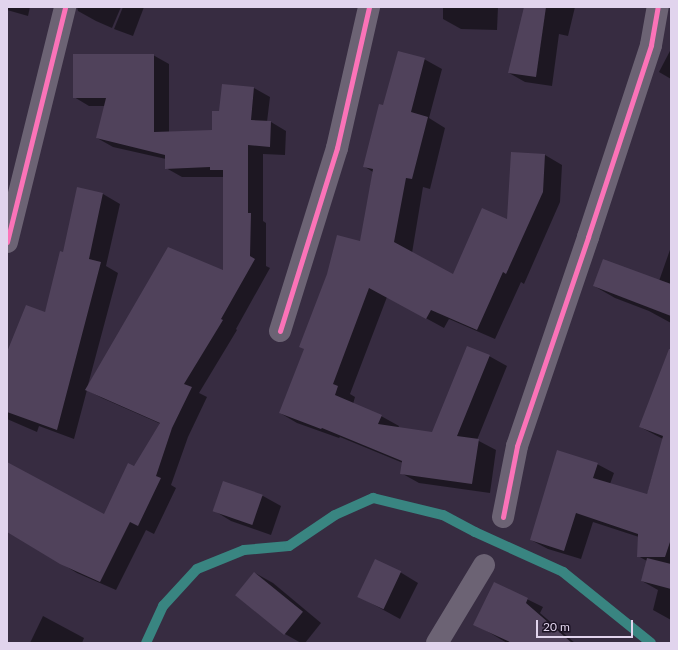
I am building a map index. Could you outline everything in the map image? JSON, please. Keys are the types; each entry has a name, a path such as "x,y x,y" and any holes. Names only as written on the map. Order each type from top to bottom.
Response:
{"street":[{"path":"7,242 64,7"},
{"path":"280,331 337,148 369,7"},
{"path":"503,517 517,446 651,45 658,7"},
{"path":"437,643 484,565"}],"building":[{"path":"524,7 546,7 536,77 508,73"},
{"path":"398,51 425,58 411,112 428,117 412,179 406,178 394,242 453,274 482,208 507,219 511,152 545,154 543,192 506,274 503,272 477,330 431,310 426,319 369,288 333,384 338,386 335,395 382,415 378,424 432,432 467,346 490,355 457,436 479,439 472,484 400,474 402,461 322,428 321,429 279,413 304,349 299,347 327,274 337,235 360,241 373,169 363,167 379,104 383,105"},
{"path":"73,54 154,54 154,132 212,130 212,111 219,111 222,84 254,87 251,120 271,121 270,147 248,145 248,213 251,213 250,256 255,259 221,319 223,320 184,384 192,387 172,428 156,476 161,478 138,526 130,522 100,582 60,564 7,532 7,462 104,514 128,463 134,466 160,423 85,390 168,247 223,270 223,170 210,170 210,167 165,169 165,155 96,138 106,98 73,98"},
{"path":"77,187 103,193 89,259 101,262 57,430 7,412 7,352 26,305 45,312 60,251 63,252"},
{"path":"603,259 671,284 671,316 593,286"},
{"path":"669,349 671,349 671,539 665,557 637,557 638,534 576,513 564,551 530,540 557,450 598,463 593,478 647,494 663,436 639,427"},
{"path":"223,481 263,495 252,525 213,511"},
{"path":"647,558 671,564 671,589 641,581"},
{"path":"375,559 401,571 384,609 357,597"},
{"path":"254,572 303,612 284,635 235,595"},
{"path":"494,582 528,598 526,603 572,643 512,643 473,625"}],"waterway":[{"path":"146,643 163,606 197,569 244,550 289,546 335,515 373,498 443,515 475,532 563,572 651,643"}],"cycle path":[{"path":"7,242 65,7"},
{"path":"280,331 337,148 369,7"},
{"path":"503,517 517,446 651,45 658,7"}]}
